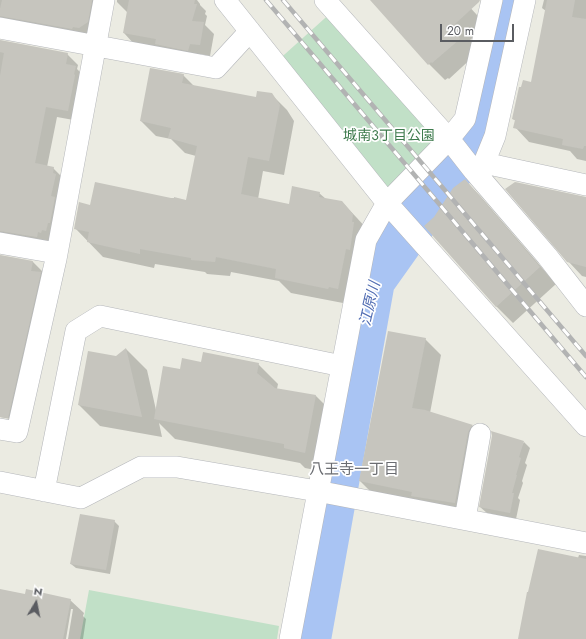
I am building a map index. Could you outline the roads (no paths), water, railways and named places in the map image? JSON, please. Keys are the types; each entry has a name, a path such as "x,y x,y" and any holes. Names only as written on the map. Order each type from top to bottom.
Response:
{"street":[{"path":"0,429 18,432 56,253 94,46 104,0"},
{"path":"225,0 387,203 586,426"},
{"path":"325,0 449,139 479,167 586,306"},
{"path":"290,639 366,240 387,203 449,139 465,119 492,0"},
{"path":"479,167 495,136 525,0"},
{"path":"0,28 216,68 250,32"},
{"path":"479,167 586,185"},
{"path":"0,243 56,253"},
{"path":"44,491 76,331 100,316 342,366"},
{"path":"465,520 480,434"},
{"path":"0,482 81,498 142,467 177,467 317,491 586,543"}],"waterway":[{"name":"江原川","path":"309,639 373,281 476,136 502,37 510,0"}],"railway":[{"path":"266,0 586,377"},
{"path":"283,0 586,356"}],"district":[{"name":"八王寺一丁目","path":"354,470"}],"park label":[{"name":"城南３丁目公園","path":"389,137"}]}
